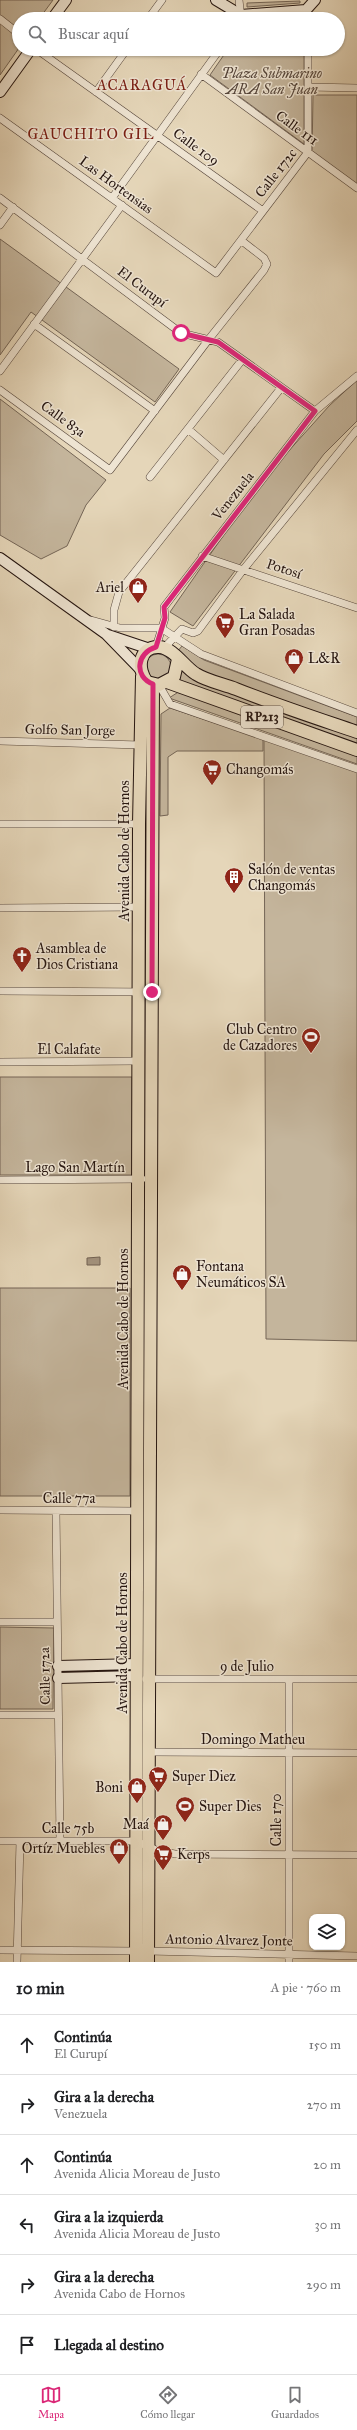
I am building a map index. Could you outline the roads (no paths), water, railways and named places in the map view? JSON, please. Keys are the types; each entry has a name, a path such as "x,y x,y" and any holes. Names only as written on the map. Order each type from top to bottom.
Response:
{"main road":[{"path":"57,12 66,0"},
{"path":"216,0 234,12"},
{"path":"308,12 315,0"},
{"path":"0,92 26,56"},
{"name":"RP213","path":"0,558 106,634 141,672 147,682 160,684 357,750"},
{"name":"RP213","path":"106,634 157,648 178,659 195,674 357,732"},
{"path":"141,672 142,657 157,648"},
{"path":"160,684 174,677 178,659"},
{"name":"Avenida Cabo de Hornos","path":"136,1956 138,1062 141,672"},
{"name":"Avenida Cabo de Hornos","path":"148,1957 152,992 160,684"},
{"path":"58,1666 136,1673"},
{"path":"58,1678 136,1673"}],"street":[{"path":"153,12 162,0"},
{"path":"239,0 240,12"},
{"path":"0,19 12,28"},
{"name":"Calle 109","path":"46,56 263,211"},
{"path":"96,92 122,56"},
{"path":"112,198 215,56"},
{"name":"Calle 172c","path":"216,273 242,241 308,152 308,56"},
{"name":"Calle 111","path":"201,74 357,188"},
{"path":"309,87 357,88"},
{"name":"Las Hortensias","path":"0,118 216,273"},
{"name":"El Curupí","path":"0,198 181,333 191,337 209,339 218,342 315,411"},
{"path":"0,371 122,205"},
{"path":"0,225 13,207"},
{"path":"34,324 155,411 209,339 264,270 267,264 264,258 242,241"},
{"path":"0,357 7,362"},
{"path":"150,477 242,360"},
{"name":"Venezuela","path":"157,648 161,628 165,618 164,607 315,411 357,376"},
{"path":"114,627 114,610 119,592 281,388"},
{"name":"Calle 83a","path":"0,390 110,470 155,411"},
{"path":"188,429 224,460"},
{"path":"157,648 182,629 193,633 198,631 243,570 357,430"},
{"name":"Potosí","path":"202,556 357,608"},
{"path":"80,616 114,627 161,628 201,654 357,713"},
{"path":"160,684 170,704 357,769"},
{"name":"Golfo San Jorge","path":"0,741 140,745"},
{"path":"0,824 139,824"},
{"path":"0,908 139,907"},
{"path":"0,991 152,992"},
{"name":"El Calafate","path":"0,1062 138,1062"},
{"name":"Lago San Martín","path":"0,1180 151,1179"},
{"name":"Calle 77a","path":"0,1510 137,1511"},
{"name":"Calle 172a","path":"56,1511 60,1841"},
{"path":"0,1622 57,1622"},
{"name":"9 de Julio","path":"136,1673 150,1679 357,1679"},
{"name":"Calle 170","path":"289,1679 289,1958"},
{"path":"0,1715 58,1715"},
{"name":"Domingo Matheu","path":"149,1752 357,1752"},
{"name":"Calle 75b","path":"0,1841 136,1841"},
{"path":"18,1962 20,1841"},
{"path":"136,1841 149,1848 175,1854 357,1855"},
{"path":"0,1950 136,1956"},
{"name":"Antonio Alvarez Jonte","path":"148,1957 289,1958 357,1956"}],"place":[{"name":"Ariel","path":"138,604"},
{"name":"La Salada Gran Posadas","path":"225,639"},
{"name":"L&R","path":"294,675"},
{"name":"Changomás","path":"212,786"},
{"name":"Salón de ventas Changomás","path":"234,894"},
{"name":"Asamblea de Dios Cristiana","path":"22,973"},
{"name":"Club Centro de Cazadores","path":"311,1054"},
{"name":"Fontana Neumáticos SA","path":"182,1291"},
{"name":"Super Diez","path":"158,1793"},
{"name":"Boni","path":"137,1804"},
{"name":"Super Dies","path":"185,1823"},
{"name":"Maá","path":"163,1841"},
{"name":"Ortíz Muebles","path":"119,1865"},
{"name":"Kerps","path":"163,1871"}],"district":[{"name":"ACARAGUÁ","path":"142,85"},
{"name":"GAUCHITO GIL","path":"91,134"}],"park label":[{"name":"Plaza Submarino ARA San Juan","path":"272,82"}]}
